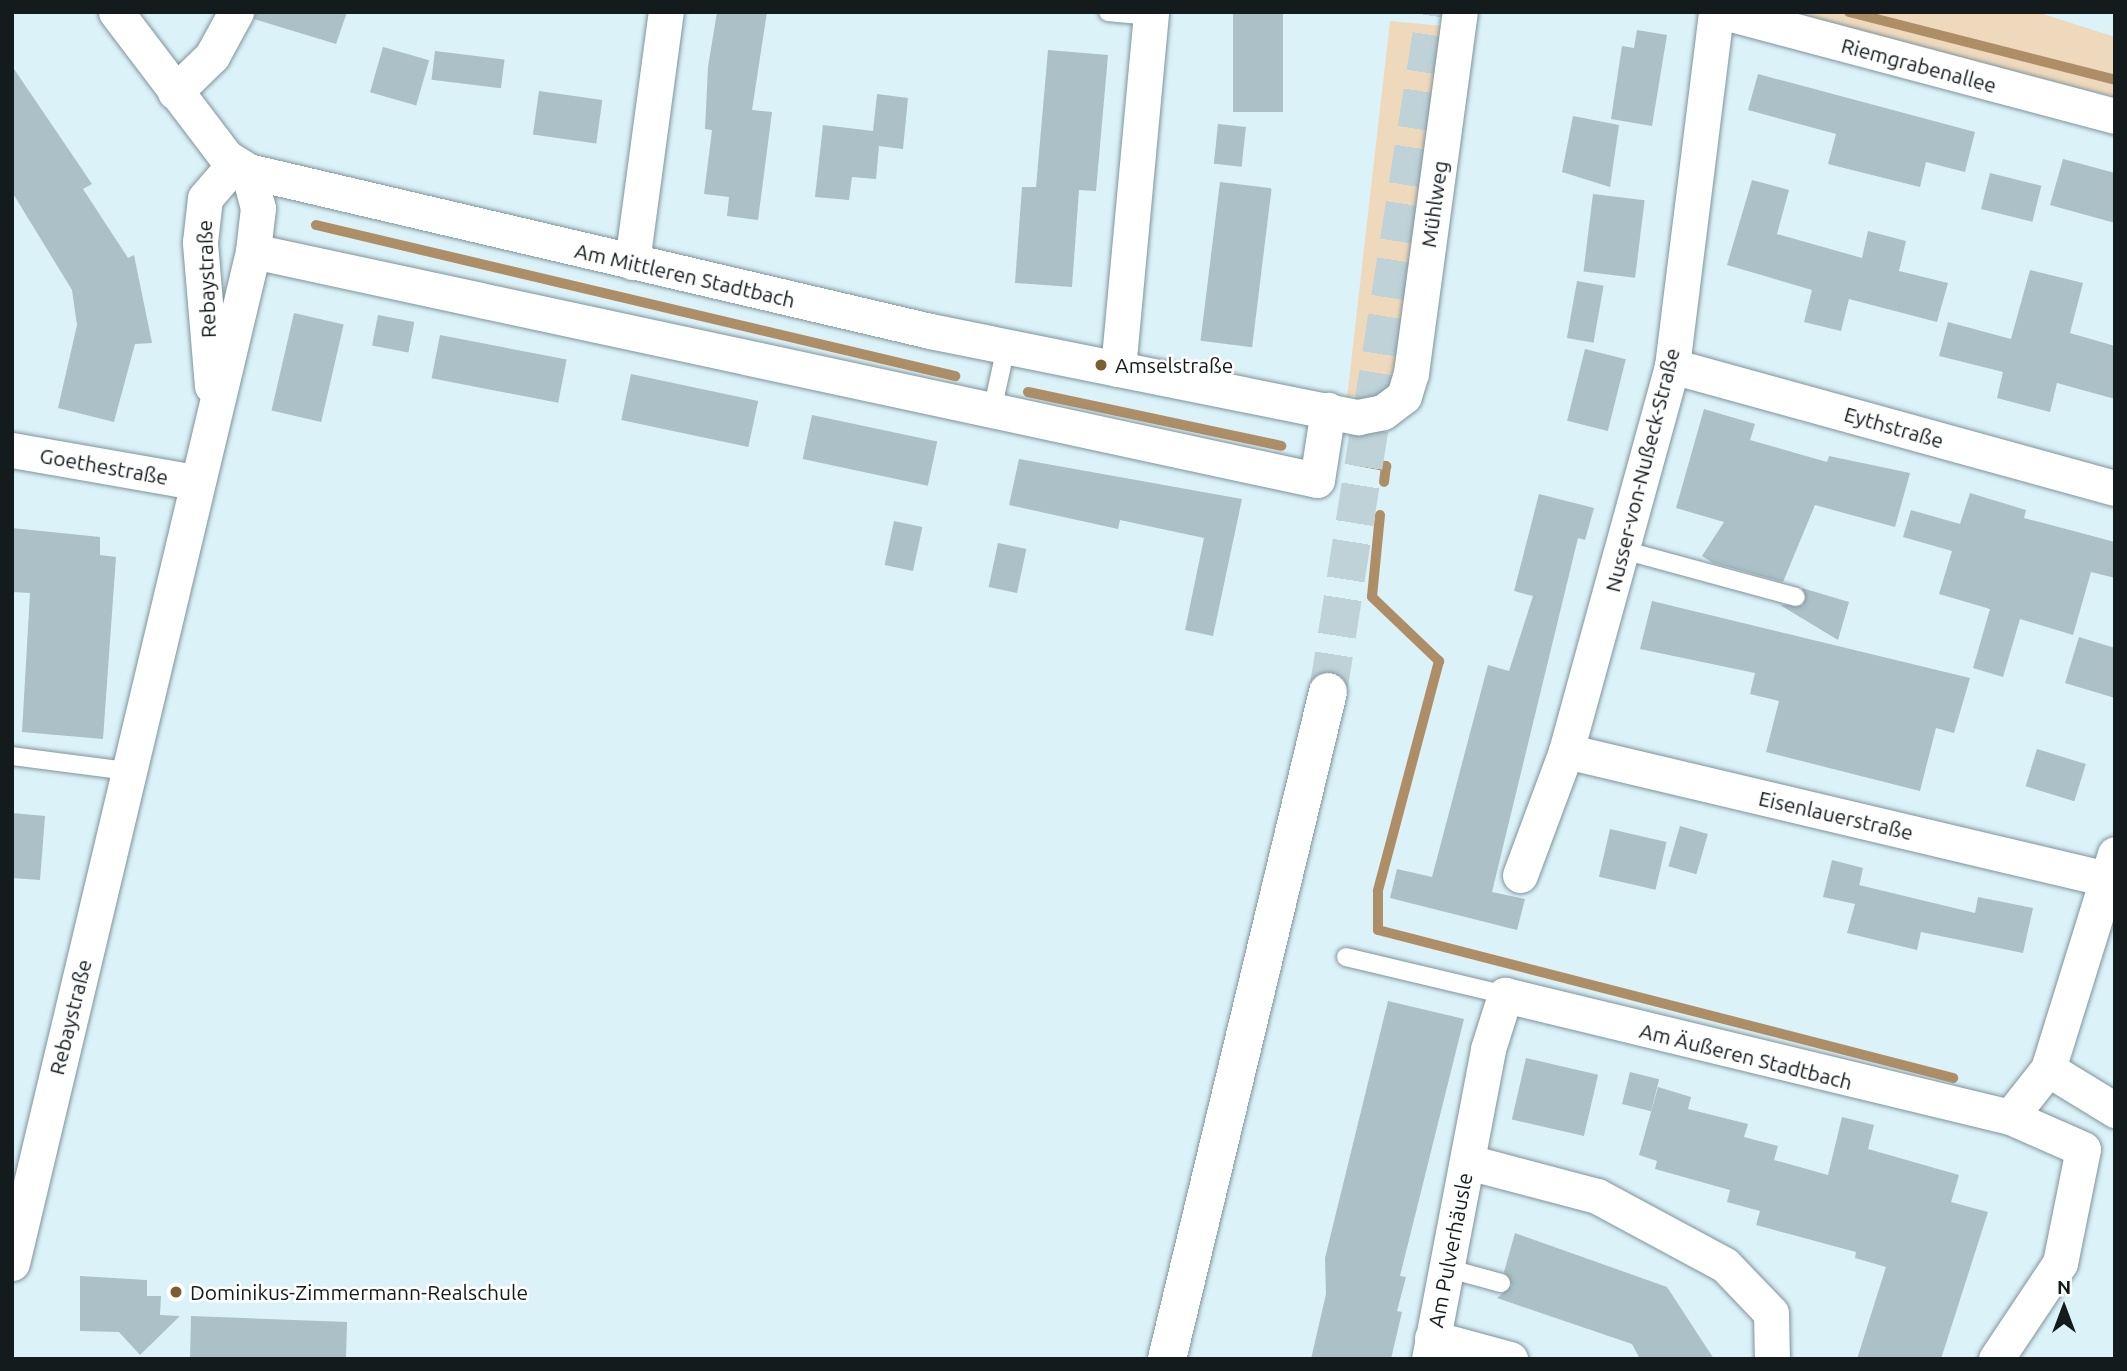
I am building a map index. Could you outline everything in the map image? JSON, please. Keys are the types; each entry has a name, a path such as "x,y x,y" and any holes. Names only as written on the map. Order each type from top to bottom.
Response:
{"main road":[{"path":"1167,1359 1328,692"}],"street":[{"name":"Am Mittleren Stadtbach","path":"116,12 226,157 248,171 1006,347 1358,416 1383,412 1404,396"},
{"path":"175,92 212,56 236,12"},
{"path":"632,262 666,12"},
{"name":"Mühlweg","path":"1404,396 1460,12"},
{"name":"Nusser-von-Nußeck-Straße","path":"1520,875 1566,751 1672,366 1716,12"},
{"name":"Riemgrabenallee","path":"1724,12 2115,116"},
{"path":"1118,369 1151,14"},
{"name":"Rebaystraße","path":"12,1263 127,771 253,251 258,208 248,171 228,172 205,198 200,242 215,407"},
{"path":"253,251 1317,481 1328,410"},
{"name":"Eythstraße","path":"1672,366 2115,488"},
{"name":"Goethestraße","path":"12,450 196,482"},
{"name":"Eisenlauerstraße","path":"1566,751 2111,867"},
{"path":"2010,1117 2048,1069 2111,867"},
{"name":"Am Äußeren Stadtbach","path":"1505,995 2010,1117 2083,1149"},
{"name":"Am Pulverhäusle","path":"1505,995 1488,1049 1431,1348 1510,1359"},
{"path":"2048,1069 2115,1110"},
{"path":"1997,1359 2060,1263 2083,1149 2115,1116"},
{"name":"Am Pulverhäusle","path":"1468,1162 1597,1196 1725,1265 1771,1313 1772,1359"}],"lane":[{"path":"1108,12 1151,14"},
{"path":"992,411 1006,347"},
{"path":"1623,550 1796,597"},
{"path":"12,756 127,771"},
{"name":"Am Äußeren Stadtbach","path":"1346,957 1505,995"},
{"path":"1446,1268 1502,1283"}],"shaded area":[{"path":"1782,12 2037,12 2115,37 2115,97"},
{"path":"1390,21 1444,26 1398,362 1385,386 1347,398"}],"building":[{"path":"256,12 347,12 336,44 254,19"},
{"path":"717,12 767,12 752,110 772,112 758,220 727,216 729,197 704,194 712,130 705,129 708,67"},
{"path":"1233,12 1283,12 1283,112 1233,112"},
{"path":"1637,30 1667,35 1652,126 1611,119 1622,46 1634,48"},
{"path":"383,47 429,60 416,105 370,92"},
{"path":"1048,50 1108,55 1096,191 1079,190 1072,287 1015,283 1022,187 1036,187"},
{"path":"435,51 504,60 501,88 431,80"},
{"path":"12,66 92,184 83,189 128,258 134,255 152,343 135,344 114,422 58,408 77,325 72,290 12,192"},
{"path":"1758,74 1975,132 1965,172 1926,162 1920,187 1828,164 1836,134 1748,110"},
{"path":"539,91 602,100 596,143 533,135"},
{"path":"877,94 908,98 903,149 879,146 876,179 852,177 849,200 815,197 823,125 873,131"},
{"path":"1573,116 1619,125 1610,187 1562,172"},
{"path":"1218,124 1246,127 1242,167 1214,164"},
{"path":"2063,159 2115,173 2115,223 2050,205"},
{"path":"1990,173 2041,186 2032,222 1981,209"},
{"path":"1752,180 1789,190 1777,234 1862,258 1868,231 1906,241 1899,271 1948,283 1937,322 1849,299 1841,331 1804,322 1812,290 1727,265"},
{"path":"1220,182 1272,188 1252,347 1201,341"},
{"path":"1593,194 1645,200 1635,278 1583,271"},
{"path":"2030,270 2083,283 2070,333 2115,346 2115,399 2057,383 2050,412 1997,398 2003,372 1939,356 1948,322 2011,339"},
{"path":"1577,281 1604,286 1594,343 1567,338"},
{"path":"294,313 344,324 321,422 272,410"},
{"path":"378,315 414,322 408,352 372,345"},
{"path":"440,335 567,360 558,403 432,378"},
{"path":"1585,349 1626,359 1608,431 1567,421"},
{"path":"631,374 758,401 748,447 621,420"},
{"path":"1704,409 1755,424 1750,440 1827,462 1829,456 1910,473 1895,527 1815,505 1783,582 1713,563 1702,556 1724,522 1676,508"},
{"path":"812,415 937,442 928,486 803,459"},
{"path":"1019,459 1242,499 1213,636 1185,630 1204,538 1120,520 1118,529 1009,505"},
{"path":"1970,493 2026,510 2024,518 2115,542 2115,578 2091,572 2073,635 2020,619 2003,677 1973,668 1990,609 1939,594 1952,551 1903,537 1911,510 1960,524"},
{"path":"1539,494 1594,508 1585,540 1578,538 1492,892 1525,899 1517,930 1390,898 1397,869 1432,877 1488,665 1509,671 1533,596 1514,591"},
{"path":"894,521 922,527 913,571 885,565"},
{"path":"12,528 100,537 100,555 116,557 103,739 22,732 30,593 12,592"},
{"path":"998,543 1026,549 1017,593 989,587"},
{"path":"1802,588 1849,602 1838,640 1780,605 1803,605"},
{"path":"1652,601 1970,678 1954,733 1936,728 1920,791 1766,752 1779,701 1750,694 1755,673 1640,649"},
{"path":"2079,637 2115,648 2115,698 2065,683"},
{"path":"2037,749 2086,764 2074,801 2026,786"},
{"path":"12,813 45,816 40,880 12,878"},
{"path":"1680,826 1708,834 1696,874 1668,866"},
{"path":"1610,829 1667,842 1655,890 1599,877"},
{"path":"1832,860 1863,868 1859,885 1975,913 1978,897 2033,908 2023,953 1921,932 1917,950 1847,933 1855,904 1823,897"},
{"path":"1388,1001 1464,1019 1400,1276 1406,1277 1397,1311 1402,1312 1391,1359 1311,1359 1326,1294 1325,1258"},
{"path":"1526,1058 1598,1075 1584,1136 1512,1119"},
{"path":"1630,1072 1659,1079 1651,1111 1622,1104"},
{"path":"1658,1087 1691,1097 1688,1109 1748,1124 1744,1137 1778,1146 1774,1160 1828,1175 1842,1117 1874,1125 1868,1149 1959,1175 1951,1202 1988,1212 1941,1359 1857,1359 1886,1267 1855,1258 1856,1252 1756,1225 1760,1211 1727,1202 1730,1190 1655,1169 1657,1161 1639,1155"},
{"path":"1515,1233 1667,1287 1714,1359 1640,1359 1632,1344 1497,1298 1512,1285 1504,1272"},
{"path":"80,1276 147,1280 147,1296 161,1296 160,1315 180,1316 140,1355 119,1332 80,1331"},
{"path":"191,1316 347,1322 346,1359 190,1359"}],"waterway":[{"path":"1849,12 2115,80"},
{"path":"316,225 955,376"},
{"path":"1028,392 1281,446"},
{"path":"1354,460 1386,466 1384,482"},
{"path":"1380,515 1372,597 1439,661 1378,891 1378,930 1953,1078"}],"tunnel":[{"path":"1328,692 1435,12"}],"place":[{"name":"Amselstraße","path":"1101,365"},
{"name":"Dominikus-Zimmermann-Realschule","path":"176,1292"}]}
